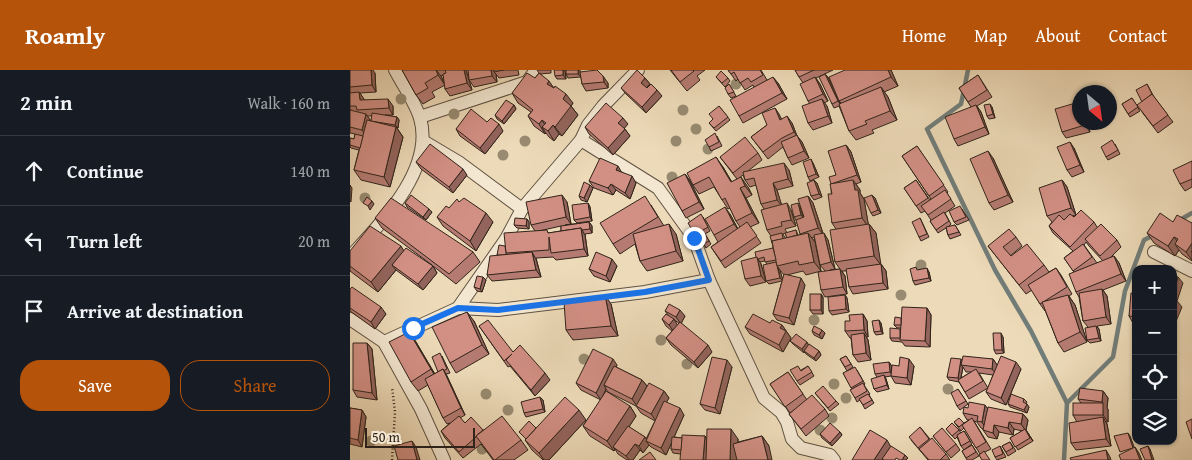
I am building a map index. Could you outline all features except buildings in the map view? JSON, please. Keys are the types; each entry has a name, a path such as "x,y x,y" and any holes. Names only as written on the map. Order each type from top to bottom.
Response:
{"street":[{"path":"350,257 399,200 412,176 423,141 420,117 394,70"},
{"path":"420,117 527,82 536,70"},
{"path":"458,308 506,239 522,209 581,140 588,125 603,106 638,70"},
{"path":"581,140 658,188 694,238 709,280 764,398 781,412 787,422 792,439 801,448 830,456 834,460"},
{"path":"423,141 460,163 522,209"},
{"path":"1154,252 1192,271"},
{"path":"384,342 458,308 498,310 645,292 709,280"},
{"path":"350,319 384,342 421,409 444,460"}],"path":[{"path":"392,383 395,412 392,460"}],"waterway":[{"path":"968,70 961,104 927,129 995,270 1031,331 1067,403 1064,460"},
{"path":"1178,221 1192,213"},
{"path":"1067,403 1113,357 1125,291 1144,240 1154,235"}],"route":[{"path":"413,328 458,308 498,310 645,292 709,280 694,238"}]}
